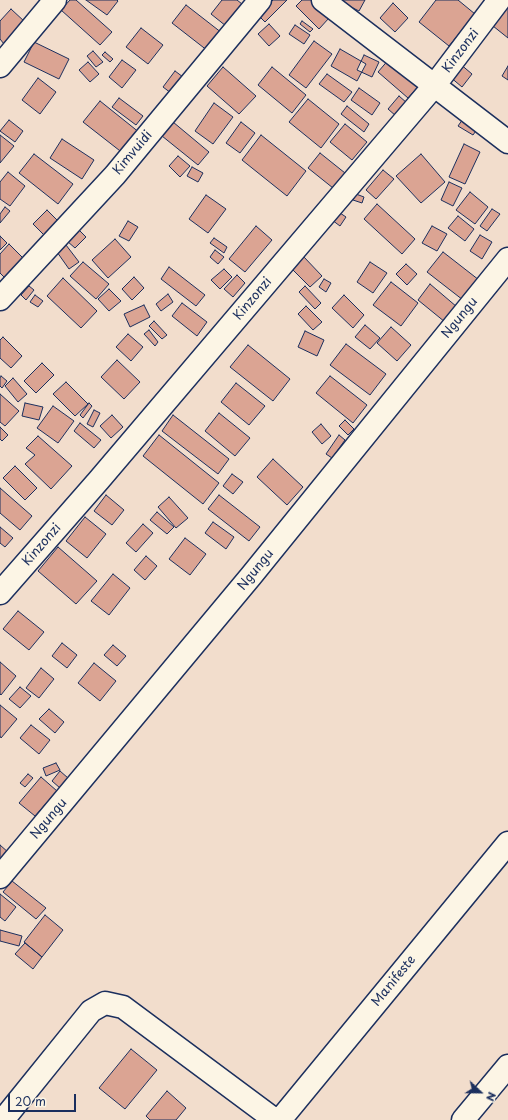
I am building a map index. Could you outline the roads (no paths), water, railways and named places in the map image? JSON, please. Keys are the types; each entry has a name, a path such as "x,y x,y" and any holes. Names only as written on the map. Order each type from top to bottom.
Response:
{"street":[{"path":"0,66 55,0"},
{"name":"Kimvuidi","path":"0,299 115,175 260,0"},
{"path":"323,0 508,142"},
{"name":"Kinzonzi","path":"0,593 99,480 434,86 499,0"},
{"name":"Ngungu","path":"0,877 251,576 508,260"},
{"name":"Manifeste","path":"280,1120 508,842"},
{"path":"3,1120 91,1011 105,1003 123,1007 275,1120"},
{"path":"463,1120 508,1066"}]}
